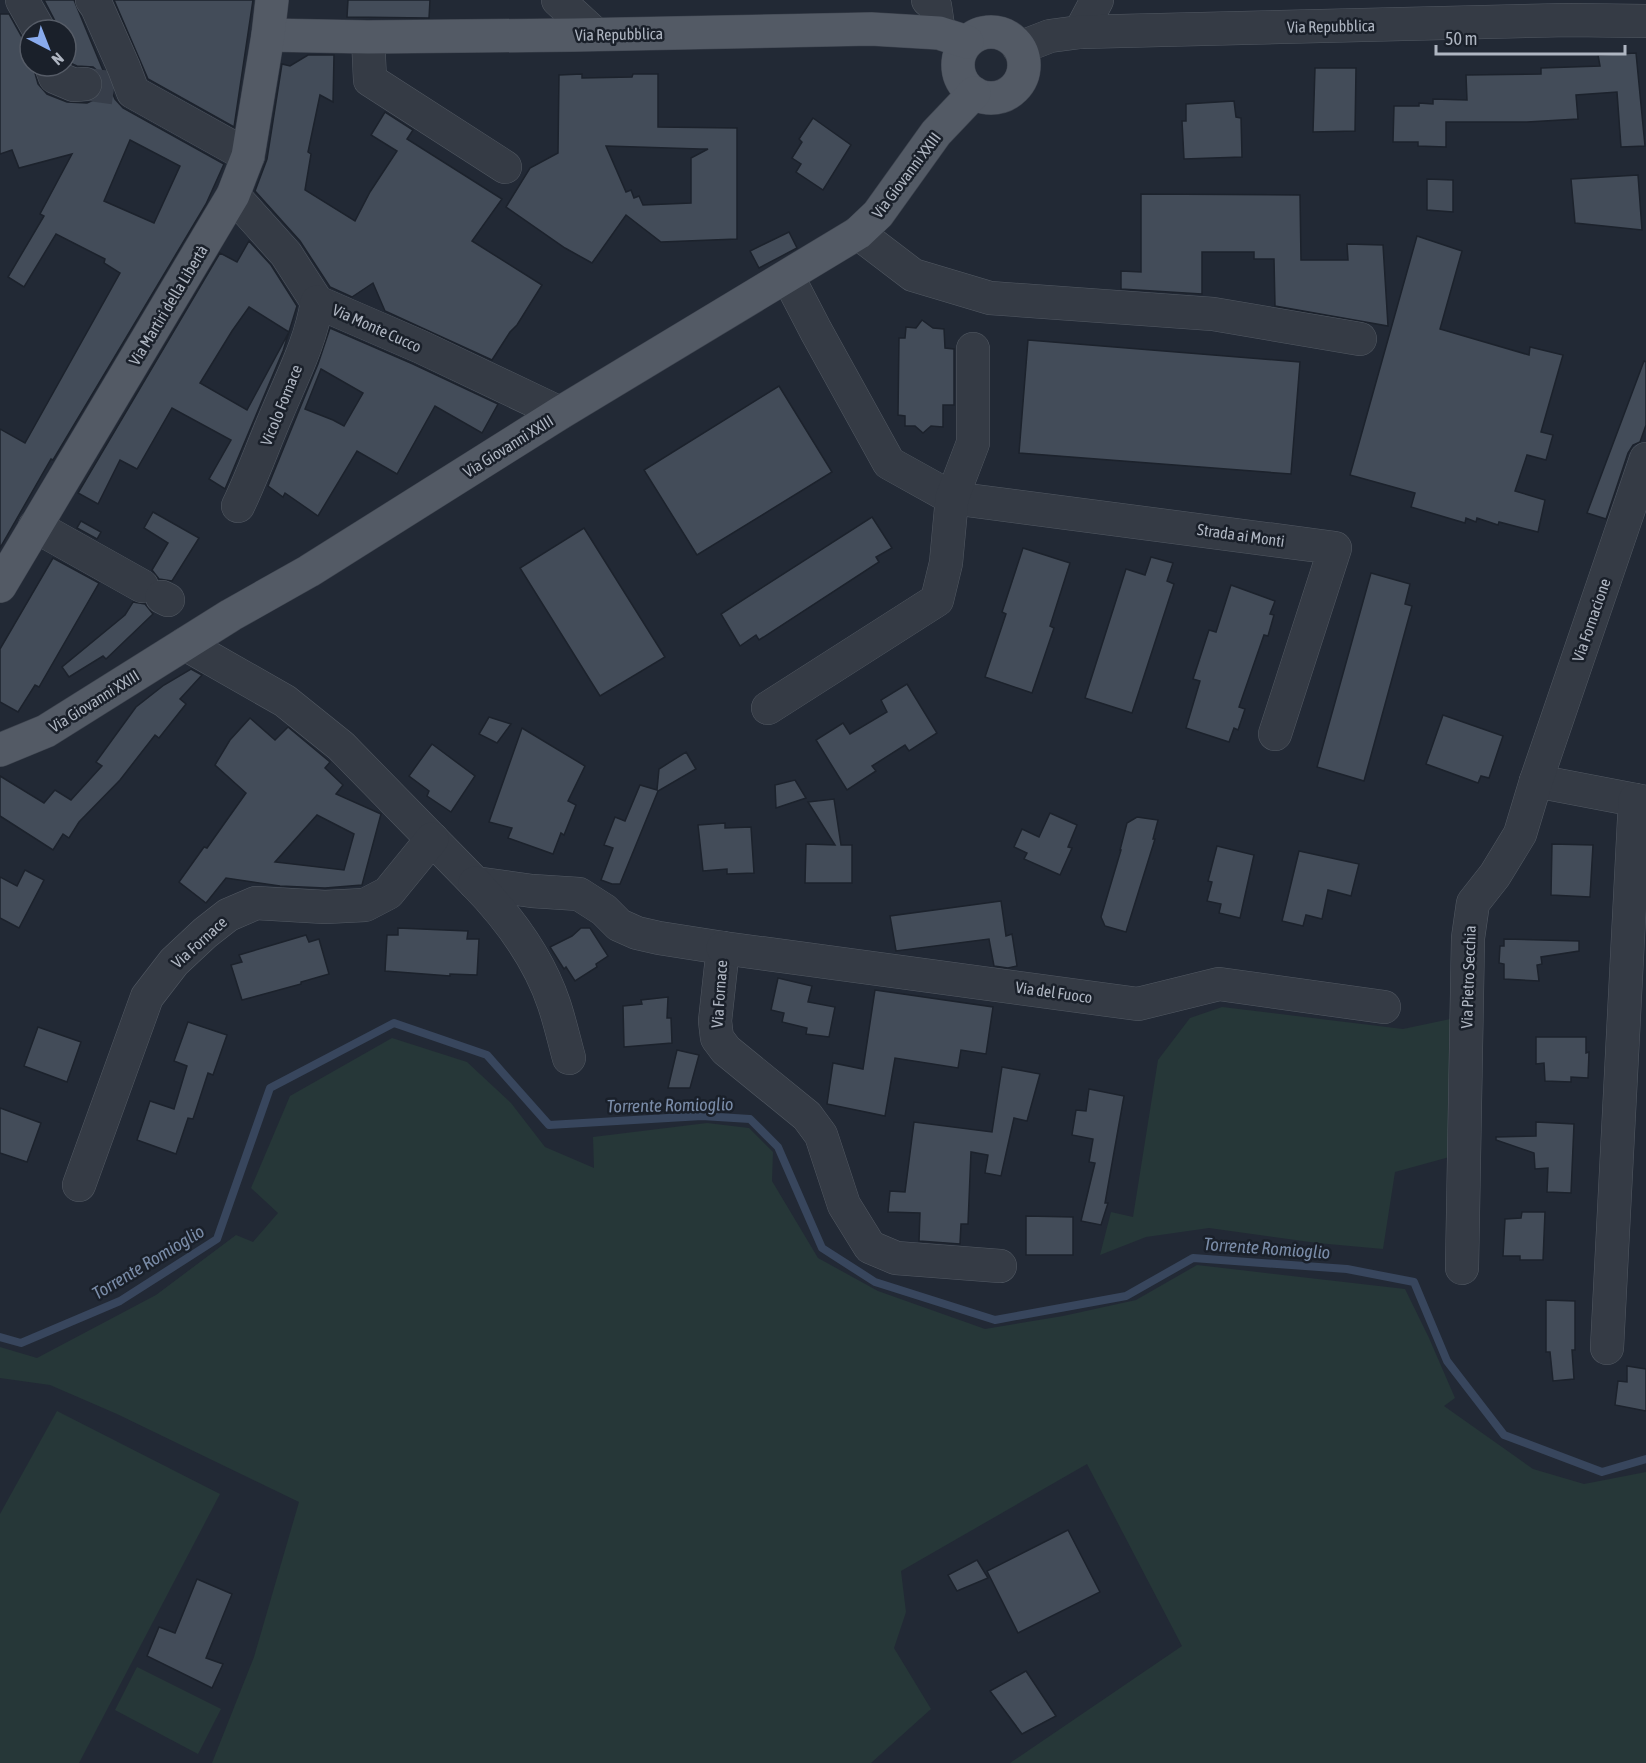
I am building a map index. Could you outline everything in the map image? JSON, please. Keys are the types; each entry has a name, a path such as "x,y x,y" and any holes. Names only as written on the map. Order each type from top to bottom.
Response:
{"main road":[{"name":"Via Martiri della Libertà","path":"0,586 233,195 248,156 272,0"},
{"name":"Via Repubblica","path":"268,35 368,37 871,29 953,37"},
{"path":"995,32 1013,40 1019,48 1023,58 1023,69 1014,88 1005,94 984,97 974,93 961,78 953,37 995,32"},
{"name":"Via Giovanni XXIII","path":"0,750 46,731 185,644 309,571 560,413 858,233 878,214 936,133 974,93"}],"street":[{"path":"22,0 32,18"},
{"path":"92,0 124,68 111,88"},
{"path":"558,0 595,34"},
{"path":"928,0 935,6 953,37"},
{"path":"1080,32 1097,0"},
{"name":"Via Repubblica","path":"1019,48 1050,36 1080,32 1569,20 1646,21"},
{"path":"368,37 370,80 505,167"},
{"path":"57,78 74,85 111,88 248,156"},
{"name":"Via Monte Cucco","path":"233,195 286,254 317,302 421,347 560,413"},
{"path":"858,233 913,275 990,298 1213,314 1360,339"},
{"name":"Strada ai Monti","path":"788,277 889,463 952,498 1335,548 1275,734"},
{"name":"Vicolo Fornace","path":"238,506 254,473 306,346 313,327 317,302"},
{"path":"768,708 937,600 946,563 952,498 974,443 973,349"},
{"name":"Via Fornacione","path":"1536,781 1646,459"},
{"path":"35,526 158,594"},
{"path":"185,644 285,701 341,746 493,902 533,957 554,1003 569,1058"},
{"path":"1536,781 1640,801 1607,1348"},
{"name":"Via Pietro Secchia","path":"1462,1268 1468,938 1473,903 1495,875 1520,834 1536,781"},
{"name":"Via Fornace","path":"79,1185 147,997 174,962 228,915 256,903 325,907 364,905 388,893 432,839"},
{"name":"Via Fornace","path":"475,883 532,891 579,894 604,910 619,925 637,933 723,948 715,1021 717,1038 726,1050 807,1116 821,1135 844,1205 870,1247 896,1258 1000,1266"},
{"name":"Via del Fuoco","path":"723,948 1138,1004 1219,984 1384,1006"}],"shaded area":[{"path":"1222,1007 1403,1029 1455,1018 1453,1156 1395,1172 1383,1249 1317,1243 1209,1228 1146,1237 1100,1255 1111,1212 1133,1217 1158,1060 1190,1018"},
{"path":"392,1038 467,1062 511,1103 545,1147 594,1168 593,1137 707,1123 749,1128 773,1152 772,1181 818,1258 878,1291 985,1329 1063,1316 1136,1300 1197,1265 1405,1289 1455,1398 1444,1406 1533,1469 1584,1484 1646,1472 1646,1763 1010,1763 1182,1646 1087,1464 901,1571 906,1612 894,1648 931,1709 871,1763 212,1763 254,1657 299,1502 117,1414 50,1385 0,1378 0,1347 37,1358 156,1295 236,1235 253,1242 278,1213 251,1188 290,1096"},
{"path":"57,1411 220,1494 79,1763 0,1763 0,1514"},
{"path":"137,1667 221,1709 198,1754 115,1710"}],"building":[{"path":"44,0 74,0 115,99 123,108 224,164 206,204 53,460 51,459 0,548 0,429 25,443 120,273 104,263 105,259 56,234 24,287 8,277 44,216 40,214 72,154 19,168 12,150 0,154 0,14 9,14 18,30 18,78 36,78 38,84 47,94 67,102 87,103 96,99 104,83 101,74 93,67 78,66 78,18 53,18","holes":["130,140 180,166 154,223 104,201"]},
{"path":"114,0 253,0 234,127 148,79"},
{"path":"348,0 430,0 429,18 347,17"},
{"path":"1636,53 1645,146 1621,147 1617,92 1576,95 1578,119 1527,122 1446,122 1446,147 1418,146 1418,142 1393,142 1394,106 1433,104 1433,99 1467,100 1466,75 1541,74 1541,68 1600,66 1598,55"},
{"path":"308,55 334,55 333,102 320,95 308,152 311,154 305,190 355,221 370,192 397,151 371,135 385,112 413,130 407,139 502,199 472,241 542,285 492,360 385,311 373,283 352,297 330,287 300,241 255,191 267,159 282,64 290,66"},
{"path":"1315,68 1356,68 1355,131 1313,132"},
{"path":"582,74 582,78 658,74 658,127 737,128 737,239 661,242 626,215 592,263 565,248 506,207 530,168 558,153 559,75","holes":["606,146 708,149 691,158 691,203 643,205 639,196 634,198 631,190 626,192"]},
{"path":"1234,101 1236,117 1241,118 1242,157 1184,159 1182,121 1186,121 1186,104"},
{"path":"813,118 851,145 823,190 796,172 801,164 792,158 802,142 799,139"},
{"path":"1638,175 1642,230 1575,223 1571,179"},
{"path":"1427,179 1453,180 1453,212 1427,210"},
{"path":"1141,194 1300,195 1301,260 1348,260 1347,244 1383,245 1388,326 1275,306 1274,259 1254,259 1254,252 1202,252 1202,294 1121,289 1121,271 1141,272"},
{"path":"789,232 797,248 759,268 750,251"},
{"path":"1417,236 1462,251 1440,329 1529,355 1530,347 1563,355 1541,432 1553,435 1546,460 1527,455 1515,491 1545,500 1538,532 1499,522 1498,525 1477,518 1476,522 1466,518 1465,523 1411,507 1415,493 1350,475"},
{"path":"249,241 271,265 297,306 289,332 283,351 225,489 209,479 231,440 172,408 137,469 120,460 98,504 78,493 220,253 237,262","holes":["249,307 289,332 247,410 200,383"]},
{"path":"922,320 933,328 944,329 945,348 954,349 954,405 943,405 943,427 931,426 923,433 915,426 905,426 905,416 898,415 899,338 905,338 906,327 916,328"},
{"path":"330,328 498,404 482,433 435,406 397,474 357,451 318,516 285,493 283,497 268,486 318,364","holes":["321,369 363,393 344,426 305,409"]},
{"path":"1028,340 1300,362 1291,474 1019,453"},
{"path":"1644,361 1646,362 1646,425 1640,442 1633,445 1628,453 1606,519 1587,513"},
{"path":"779,386 832,472 697,555 644,470"},
{"path":"153,512 199,538 172,581 159,579 152,570 168,543 144,528"},
{"path":"872,517 892,548 876,557 879,562 759,640 756,635 740,646 721,614"},
{"path":"81,521 101,532 97,539 77,528"},
{"path":"584,528 665,657 600,696 520,568"},
{"path":"1023,548 1070,563 1050,626 1054,628 1032,693 985,677 1006,614 1002,612"},
{"path":"1151,557 1173,563 1167,581 1174,584 1132,713 1085,698 1126,569 1145,575"},
{"path":"53,558 99,583 39,687 35,685 18,712 0,702 0,649"},
{"path":"1371,573 1410,584 1405,604 1412,606 1364,781 1317,767"},
{"path":"1231,585 1275,601 1270,614 1274,615 1268,636 1264,635 1239,707 1245,709 1238,730 1234,728 1229,742 1186,728 1200,681 1193,679 1209,630 1216,632"},
{"path":"133,602 145,604 153,614 106,659 103,656 69,677 62,667 125,615"},
{"path":"191,669 202,675 180,699 186,704 159,738 155,735 120,780 79,822 69,838 63,834 53,850 0,816 0,776 44,803 55,790 71,800 102,766 96,762 136,707 164,685"},
{"path":"907,684 937,733 909,751 905,745 872,766 876,771 847,790 816,740 843,723 850,734 887,712 881,700"},
{"path":"1443,715 1503,736 1489,778 1481,776 1478,783 1426,764"},
{"path":"489,717 511,724 497,743 479,734"},
{"path":"250,718 275,740 288,727 330,762 325,768 343,785 336,794 381,814 362,885 325,888 280,886 226,878 206,903 179,882 204,847 207,848 246,793 215,765 230,740","holes":["317,815 354,834 344,870 275,862"]},
{"path":"522,728 585,766 568,801 576,805 564,835 561,833 553,854 508,838 512,828 489,822"},
{"path":"432,744 475,776 451,812 427,796 429,791 409,776"},
{"path":"686,752 696,769 658,791 620,884 601,880 613,848 604,845 615,817 625,821 640,785 657,790 659,769"},
{"path":"795,780 806,798 776,808 775,785"},
{"path":"834,799 841,845 852,845 852,883 805,883 806,844 835,845 808,802"},
{"path":"1050,813 1077,825 1068,847 1072,848 1060,875 1024,859 1027,853 1014,847 1022,829 1039,837"},
{"path":"1137,817 1158,820 1153,839 1155,839 1126,932 1105,926 1101,917 1127,823"},
{"path":"725,823 725,828 751,827 754,873 727,874 727,869 703,871 698,825"},
{"path":"1552,844 1593,845 1590,897 1551,895"},
{"path":"1217,846 1254,855 1240,918 1219,913 1221,904 1207,901 1212,882 1208,881"},
{"path":"1299,851 1359,864 1351,896 1328,890 1322,919 1306,915 1303,926 1282,921"},
{"path":"25,870 44,880 19,928 0,918 0,877 17,886"},
{"path":"1001,901 1006,936 1012,934 1017,966 1008,968 994,966 989,939 896,951 890,916"},
{"path":"398,928 468,931 467,939 479,939 477,975 450,974 450,976 385,971 387,935 398,935"},
{"path":"581,928 590,928 608,956 596,964 597,967 575,981 550,947 572,936"},
{"path":"306,935 309,942 319,939 329,974 242,1000 231,965 242,962 239,955"},
{"path":"1504,939 1579,941 1579,951 1541,957 1542,964 1537,965 1539,981 1504,979 1504,964 1499,963 1500,946 1504,946"},
{"path":"778,978 812,986 808,1002 835,1007 829,1037 806,1034 807,1028 782,1022 784,1013 771,1010"},
{"path":"875,990 993,1007 986,1054 961,1050 958,1068 895,1058 885,1116 827,1104 833,1063 863,1069"},
{"path":"668,997 667,1018 671,1018 672,1043 624,1047 623,1006 642,1004 641,1000"},
{"path":"188,1022 227,1035 213,1075 208,1073 193,1119 188,1118 176,1154 137,1140 150,1101 174,1109 187,1066 174,1061"},
{"path":"38,1027 81,1042 67,1082 24,1066"},
{"path":"1536,1037 1586,1037 1586,1053 1589,1052 1588,1078 1571,1077 1571,1082 1545,1081 1544,1063 1536,1064"},
{"path":"677,1050 699,1055 690,1088 668,1088"},
{"path":"1002,1067 1040,1074 1027,1121 1014,1118 1001,1176 985,1173 988,1155 971,1152 968,1224 961,1224 960,1244 919,1241 920,1213 888,1212 890,1191 905,1192 914,1122 992,1132"},
{"path":"1089,1089 1124,1096 1105,1203 1108,1203 1101,1225 1081,1221 1095,1163 1089,1162 1093,1139 1072,1135 1076,1110 1086,1111"},
{"path":"0,1108 41,1123 27,1162 0,1153"},
{"path":"1536,1122 1574,1124 1571,1193 1547,1192 1548,1168 1535,1169 1534,1153 1496,1140 1496,1137 1536,1136"},
{"path":"1522,1212 1545,1212 1543,1260 1520,1260 1520,1256 1503,1256 1505,1219 1521,1218"},
{"path":"1026,1216 1073,1217 1073,1255 1026,1255"},
{"path":"1546,1300 1575,1301 1575,1350 1572,1350 1574,1379 1553,1381 1550,1352 1546,1352"},
{"path":"1627,1366 1646,1369 1646,1411 1615,1405 1618,1381 1627,1382"},
{"path":"1068,1530 1100,1592 1018,1633 987,1571"},
{"path":"977,1560 988,1578 957,1591 948,1575"},
{"path":"197,1579 232,1594 206,1658 223,1664 212,1688 147,1656 159,1627 175,1633"},
{"path":"1026,1671 1056,1716 1022,1734 990,1691"}],"waterway":[{"name":"Torrente Romioglio","path":"0,1337 21,1343 120,1301 217,1239 270,1088 394,1023 487,1055 549,1125 702,1116 750,1119 778,1147 822,1248 875,1282 995,1320 1126,1296 1193,1258 1347,1269 1414,1282 1447,1361 1504,1435 1602,1472 1646,1459"}],"tunnel":[{"path":"85,84 114,88"}]}
